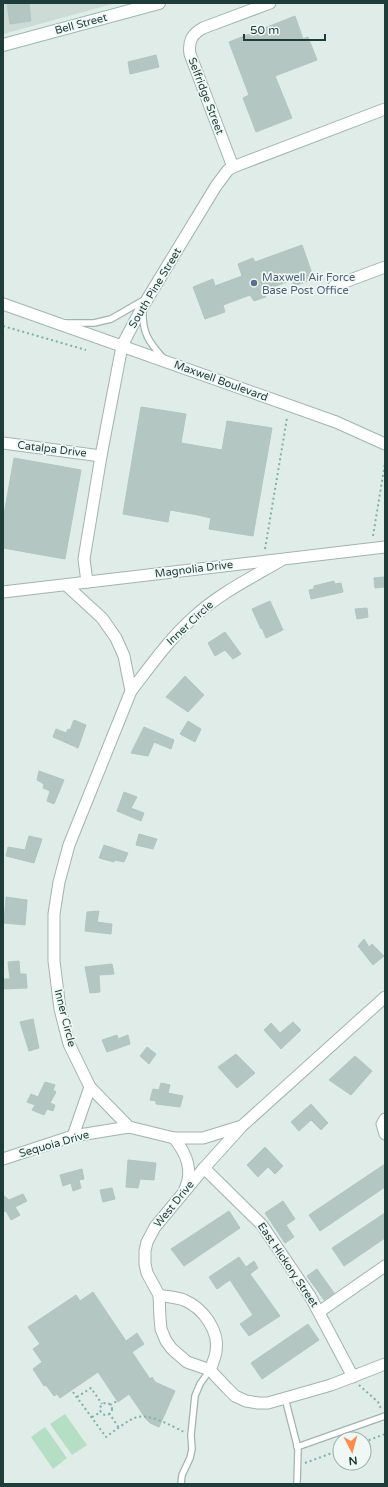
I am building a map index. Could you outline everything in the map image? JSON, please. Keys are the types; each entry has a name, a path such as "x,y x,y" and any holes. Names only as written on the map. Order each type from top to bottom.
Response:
{"main road":[{"name":"Bell Street","path":"3,45 159,3"}],"street":[{"name":"Selfridge Street","path":"233,167 190,54 190,41 196,32 203,28 270,3"},
{"name":"South Pine Street","path":"87,582 84,559 101,456 122,346 146,302 216,186 228,170 233,167 385,109"},
{"path":"334,286 385,267"},
{"name":"Maxwell Boulevard","path":"3,304 336,422 385,444"},
{"name":"Maxwell Boulevard","path":"3,309 55,322"},
{"name":"Catalpa Drive","path":"3,443 101,456"},
{"name":"Magnolia Drive","path":"3,592 385,547"},
{"name":"Inner Circle","path":"129,1127 90,1087 69,1044 60,1009 54,961 54,914 59,882 69,845 131,691 167,644 196,615 223,595 284,558"},
{"path":"66,585 102,618 116,638 124,656 131,691"},
{"path":"129,1127 174,1138 203,1138 242,1126 385,997"},
{"path":"73,1136 90,1087"},
{"path":"385,1119 382,1124 385,1134"},
{"name":"West Drive","path":"242,1126 154,1227 147,1242 145,1257 147,1273 159,1295 161,1329 166,1341 172,1349 187,1362 210,1370 235,1396 246,1401 258,1403 268,1403 351,1378 385,1364"},
{"name":"Sequoia Drive","path":"3,1159 73,1136 129,1127"},
{"path":"174,1138 184,1150 188,1166 188,1183 183,1193"},
{"name":"East Hickory Street","path":"204,1168 262,1225 310,1296 351,1378"},
{"path":"319,1312 385,1266"},
{"path":"159,1295 183,1300 199,1309 206,1317 212,1326 216,1340 217,1352 210,1370"}],"lane":[{"path":"55,322 94,323 111,319 146,302"},
{"path":"146,302 143,324 146,336 152,346 166,361"},
{"path":"181,1484 182,1475 190,1458 192,1449 191,1435 195,1396 200,1384 210,1370"},
{"path":"285,1398 297,1447 297,1484"},
{"path":"297,1447 384,1416"}],"path":[{"path":"3,326 86,350"},
{"path":"265,549 286,418"},
{"path":"373,536 385,463"},
{"path":"351,1378 378,1402 384,1416"},
{"path":"77,1397 91,1388 102,1404"},
{"path":"73,1392 106,1437 136,1417 142,1416 150,1417 191,1435"},
{"path":"102,1404 107,1403 110,1405 117,1401"},
{"path":"101,1412 100,1407 102,1404"},
{"path":"109,1413 112,1409 110,1405"},
{"path":"92,1417 101,1412 105,1414 109,1413"},
{"path":"109,1413 119,1428"},
{"path":"372,1439 385,1434"},
{"path":"298,1465 332,1453"}],"shaded area":[{"path":"3,3 116,3 3,34"}],"green space":[{"path":"65,1414 87,1445 72,1455 50,1424"},
{"path":"45,1427 67,1458 53,1469 31,1437"}],"building":[{"path":"7,3 29,3 31,21 10,24"},
{"path":"295,16 303,39 308,37 317,60 275,76 292,118 256,132 243,98 249,95 229,42"},
{"path":"156,55 159,67 130,74 128,62"},
{"name":"Maxwell Air Force Base Post Office","path":"302,245 314,279 294,286 292,280 265,290 266,292 264,293 266,297 254,301 250,295 223,305 225,312 205,319 193,287 213,279 215,286 242,276 238,264 253,258 255,262"},
{"path":"141,407 186,414 181,443 222,450 227,421 272,428 253,536 209,529 211,518 170,510 168,522 123,514"},
{"path":"14,458 81,470 65,559 3,548 3,520"},
{"path":"385,577 385,587 375,588 374,578"},
{"path":"334,581 335,584 341,583 343,592 311,599 309,590 314,589 314,586"},
{"path":"270,601 283,630 266,638 252,609"},
{"path":"367,608 368,617 357,619 355,609"},
{"path":"225,632 241,654 233,659 225,650 215,656 208,643"},
{"path":"185,676 204,695 188,712 166,697"},
{"path":"74,720 86,725 78,748 53,737 56,729 66,733 68,729 70,730"},
{"path":"188,721 201,729 195,742 180,734"},
{"path":"144,727 174,740 171,749 154,742 148,756 131,753"},
{"path":"39,771 64,780 54,804 47,801 50,791 43,788 44,784 37,780"},
{"path":"124,792 137,797 131,808 144,813 141,821 117,811"},
{"path":"139,834 157,839 153,849 136,845"},
{"path":"29,836 42,839 34,863 6,856 8,847 25,850"},
{"path":"104,845 128,853 124,862 115,860 114,862 99,858"},
{"path":"6,897 27,900 25,925 4,923"},
{"path":"99,911 97,922 112,924 111,934 85,931 87,912"},
{"path":"364,939 369,947 372,944 384,956 373,965 358,946"},
{"path":"19,961 20,974 26,974 27,988 3,989 3,979 10,979 8,962"},
{"path":"112,964 114,974 99,975 100,992 90,993 85,967"},
{"path":"33,1019 39,1048 29,1051 20,1022"},
{"path":"293,1022 301,1030 281,1049 264,1030 271,1023 280,1033"},
{"path":"117,1035 118,1039 128,1035 130,1044 107,1052 102,1040"},
{"path":"147,1047 156,1054 149,1064 140,1056"},
{"path":"236,1054 255,1073 237,1088 218,1067"},
{"path":"355,1056 372,1071 351,1095 329,1080"},
{"path":"45,1082 55,1085 53,1090 56,1092 50,1103 55,1105 53,1111 47,1109 44,1115 32,1110 35,1105 27,1102 31,1094 38,1097"},
{"path":"161,1083 170,1085 168,1093 183,1096 180,1107 156,1104 156,1101 150,1100 153,1089 159,1090"},
{"path":"311,1104 328,1123 321,1130 311,1120 299,1131 291,1122"},
{"path":"265,1147 283,1166 275,1174 268,1167 258,1177 247,1165"},
{"path":"128,1160 156,1163 154,1180 140,1179 138,1188 126,1187"},
{"path":"385,1164 385,1187 320,1231 309,1215"},
{"path":"82,1169 84,1179 79,1180 81,1188 73,1191 71,1183 63,1186 60,1175"},
{"path":"112,1188 115,1199 103,1202 100,1190"},
{"path":"23,1194 27,1201 15,1207 20,1215 11,1220 6,1211 3,1212 3,1195 9,1200"},
{"path":"283,1201 295,1219 286,1225 294,1237 285,1243 265,1213"},
{"path":"229,1211 240,1228 184,1266 171,1249"},
{"path":"385,1213 385,1238 344,1266 332,1248"},
{"path":"239,1257 246,1267 254,1261 258,1268 250,1274 280,1316 249,1336 240,1324 253,1315 230,1280 217,1289 209,1277"},
{"path":"317,1269 334,1293 324,1300 307,1276"},
{"path":"93,1292 126,1341 137,1333 144,1344 132,1352 150,1379 152,1377 155,1382 175,1391 159,1427 150,1423 146,1419 129,1394 118,1402 98,1372 60,1398 57,1394 54,1396 46,1385 44,1386 33,1369 42,1362 33,1349 40,1344 28,1327 76,1295 80,1301"},
{"path":"308,1324 319,1340 262,1379 251,1363"}],"place":[{"name":"Maxwell Air Force Base Post Office","path":"254,283"}]}
